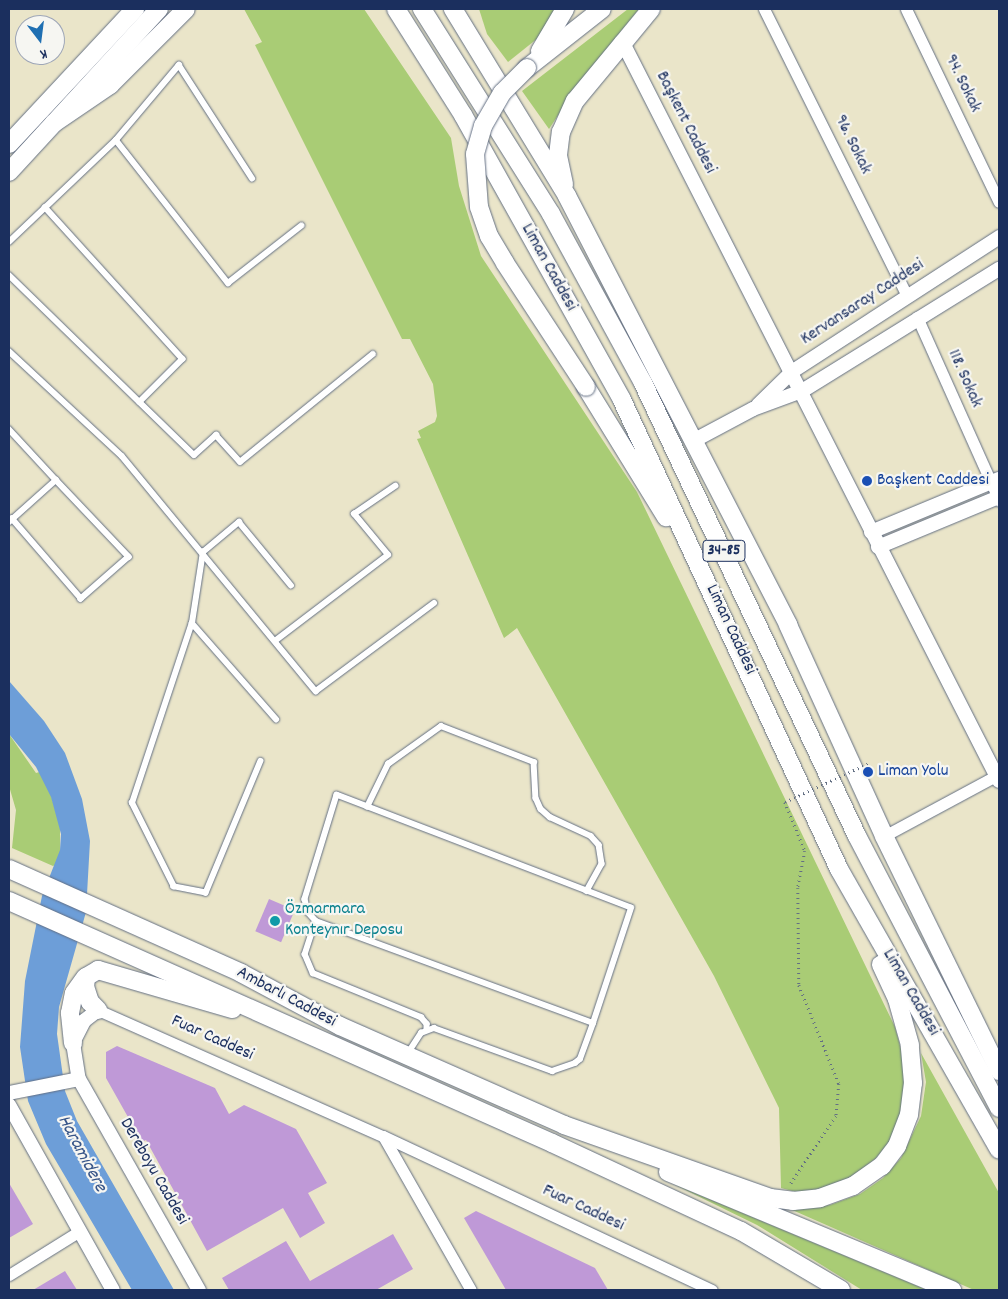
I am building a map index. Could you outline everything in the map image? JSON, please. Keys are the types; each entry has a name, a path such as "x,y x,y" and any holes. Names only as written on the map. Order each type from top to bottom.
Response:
{"main road":[{"path":"9,144 135,9"},
{"path":"9,172 159,9"},
{"path":"54,123 110,85 186,9"},
{"path":"384,9 406,42 438,76"},
{"name":"Liman Caddesi","path":"396,9 438,76 622,400 732,632 839,869 999,1150"},
{"name":"Liman Caddesi","path":"422,9 551,214 643,383 857,836 999,1108"},
{"path":"453,9 566,196 693,440 788,625 884,836 999,1071"},
{"path":"459,9 471,41"},
{"path":"566,9 545,46 527,68 502,93 483,126 475,154 479,207 489,236 505,264 586,387 662,510 732,632"},
{"path":"527,68 602,9"},
{"path":"566,196 558,155 561,132 575,101 651,9"},
{"name":"Ambarlı Caddesi","path":"9,869 241,973 340,1026 564,1125"},
{"path":"564,1125 782,1200 820,1198 853,1186 882,1166 897,1146 909,1115 913,1083 910,1045 898,999 839,869"},
{"name":"Ambarlı Caddesi","path":"9,901 552,1143 741,1231 841,1290"},
{"path":"73,1043 70,1012 73,999 80,982 98,970 203,1003 265,1016"},
{"path":"86,977 86,994 98,1010"},
{"path":"564,1125 952,1290"}],"street":[{"name":"96. Sokak","path":"764,9 908,296"},
{"name":"94. Sokak","path":"906,9 999,202"},
{"name":"Başkent Caddesi","path":"623,43 792,371 878,547 998,777"},
{"name":"Kervansaray Caddesi","path":"753,409 792,371 999,238"},
{"name":"Kervansaray Caddesi","path":"693,440 753,409 802,391 917,318 999,269"},
{"name":"118. Sokak","path":"917,318 995,481 999,498"},
{"path":"871,532 995,481"},
{"path":"878,547 999,498"},
{"path":"884,836 998,777"},
{"path":"14,1092 75,1080 73,1043 84,1021 98,1010"},
{"name":"Fuar Caddesi","path":"98,1010 383,1136 712,1290"},
{"name":"Dereboyu Caddesi","path":"75,1080 199,1290"},
{"path":"9,1105 78,1232 113,1290"},
{"path":"383,1136 471,1290"},
{"path":"9,1275 78,1232"}],"lane":[{"path":"9,242 116,140 179,65 252,178"},
{"path":"116,140 228,283 301,226"},
{"path":"46,207 183,359 140,402"},
{"path":"9,275 194,455 216,435 240,462 373,354"},
{"path":"9,351 122,456 316,691 434,603"},
{"path":"9,429 129,557 81,599 10,521 56,480"},
{"path":"275,641 388,555 354,514 394,486"},
{"path":"261,761 206,893 174,887 132,803 192,623 203,552 240,522 291,585"},
{"path":"192,623 276,719"},
{"path":"367,807 388,764 441,726 525,758 534,762 536,798 545,813 592,836 599,845 602,864 587,891"},
{"path":"407,1055 417,1037 427,1030 434,1028 558,1071 580,1059 593,1023 631,908 337,795 305,899 308,912 316,921 593,1023"},
{"path":"316,921 305,954 313,973 421,1018 427,1024 427,1030"}],"path":[{"path":"782,1200 836,1116 839,1084 799,985 798,888 805,851 785,802 869,764"}],"green space":[{"path":"244,9 364,9 451,138 459,186 481,256 637,492 895,1027 905,1064 906,1105 895,1137 875,1159 850,1178 814,1191 796,1192 781,1188 779,1108 714,976 517,628 504,638 417,439 421,438 418,431 435,422 437,416 433,384 410,339 402,339 255,45 262,42"},
{"path":"479,9 555,9 538,38 508,62 487,34"},
{"path":"628,9 639,9 578,85 549,129 522,91"},
{"path":"9,734 36,773 43,771 47,781 60,827 60,862 53,866 12,848 16,810 9,786"},
{"path":"921,1053 999,1193 999,1290 974,1290 790,1209 830,1205 860,1194 883,1178 901,1158 921,1116 926,1082"},
{"path":"673,1184 927,1290 862,1290 757,1225"}],"water":[{"name":"Haramidere","path":"9,681 44,721 65,753 82,799 90,841 86,912 59,1007 57,1034 65,1091 77,1121 174,1290 132,1290 46,1144 28,1101 20,1047 25,981 42,896 60,850 61,834 51,797 36,767 9,734"}],"building":[{"name":"Özmarmara Konteynır Deposu","path":"269,899 295,910 281,942 255,931"},
{"path":"117,1046 215,1088 229,1114 244,1105 296,1129 327,1183 308,1193 325,1223 300,1238 283,1208 207,1251 146,1140 142,1142 106,1078 106,1052"},
{"path":"9,1183 33,1224 9,1238"},
{"path":"476,1211 595,1268 608,1290 506,1290 464,1218"},
{"path":"393,1234 413,1269 376,1290 229,1290 222,1278 286,1241 310,1281"},
{"path":"65,1271 77,1290 33,1290"}],"place":[{"name":"Başkent Caddesi","path":"867,481"},
{"name":"Liman Yolu","path":"868,772"},
{"name":"Özmarmara Konteynır Deposu","path":"275,921"}]}
